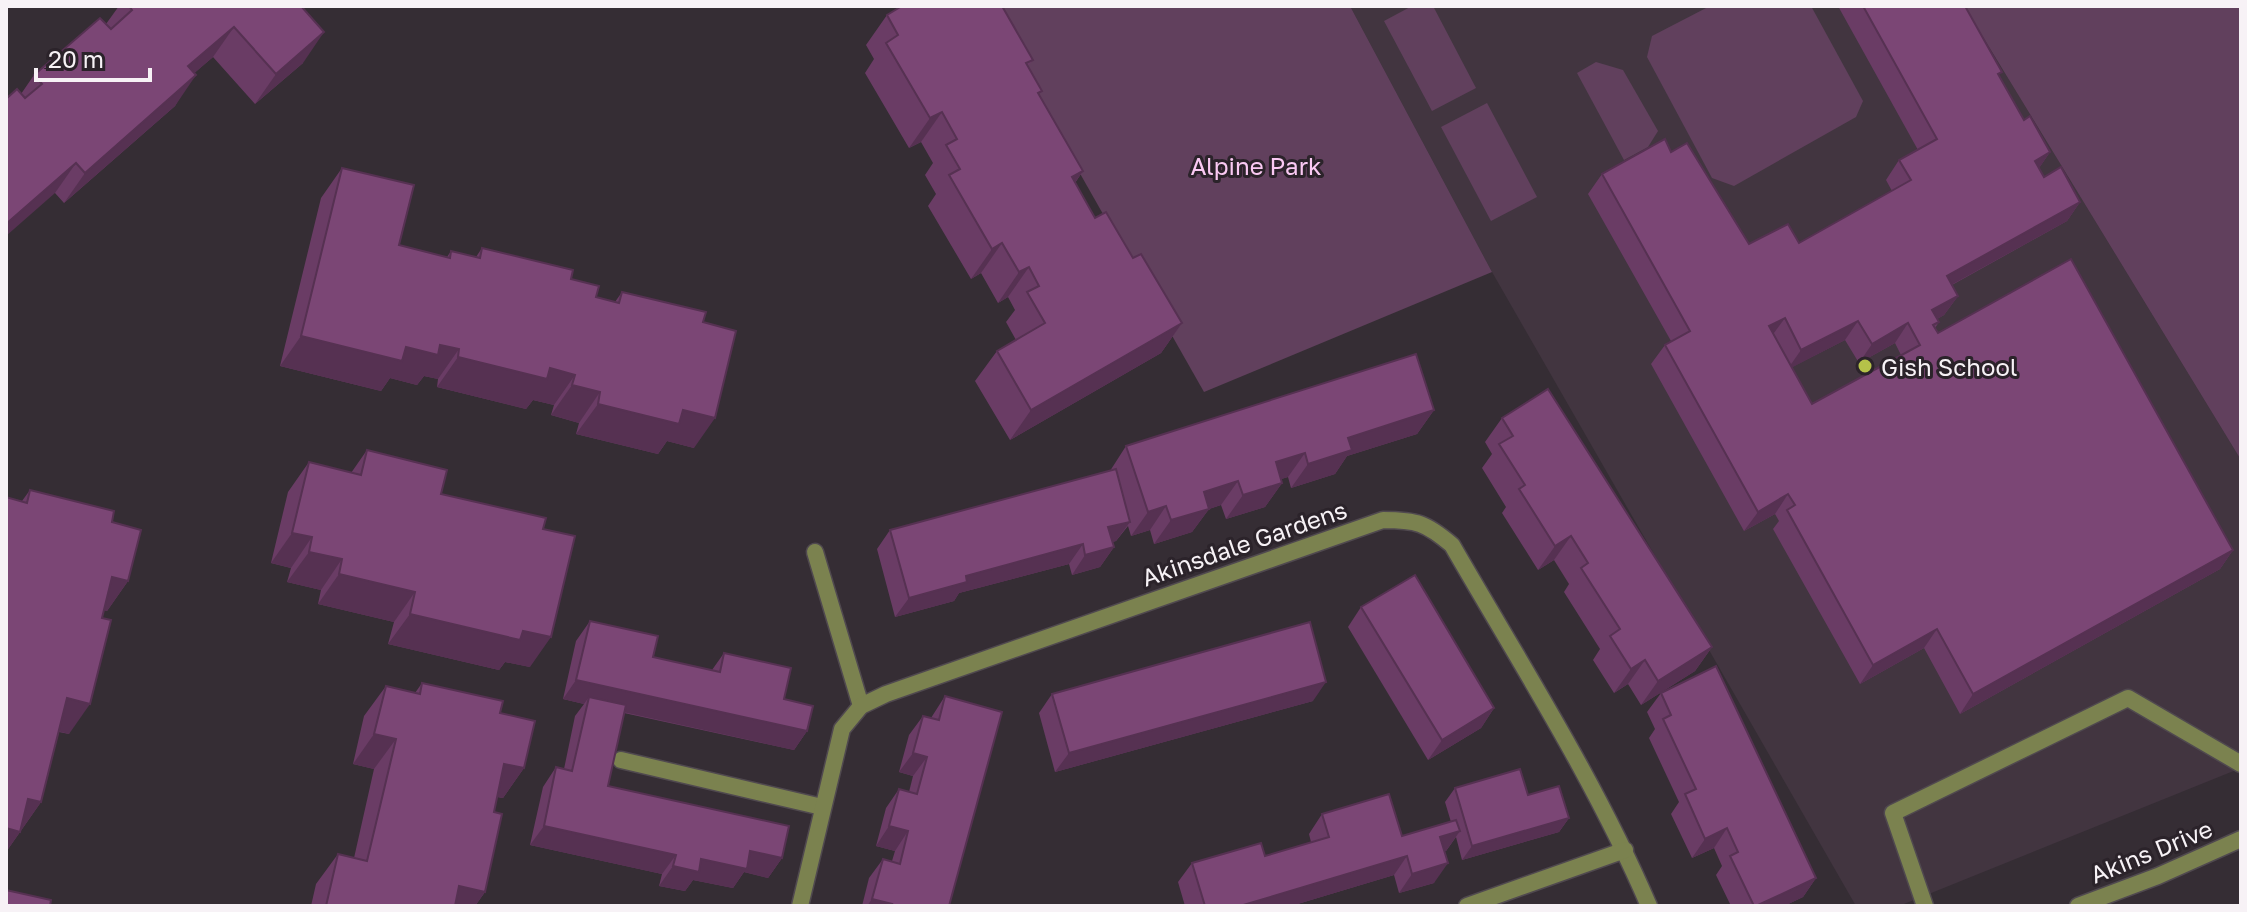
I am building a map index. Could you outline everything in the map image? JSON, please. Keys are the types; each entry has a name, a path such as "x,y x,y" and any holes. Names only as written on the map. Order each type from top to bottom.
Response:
{"street":[{"name":"Akinsdale Gardens","path":"861,706 886,694 1383,520 1414,520 1431,528 1452,545 1625,850 1649,906"},
{"path":"800,906 842,729 861,706 815,552"},
{"path":"1925,906 1893,813 2128,698 2241,764"},
{"path":"621,760 822,807"},
{"name":"Akins Drive","path":"2078,906 2158,876 2241,839"},
{"path":"1467,906 1625,850"}],"shaded area":[{"name":"Gish School","path":"1350,6 1964,6 2241,460 2241,768 1899,906 1856,906 1492,272"}],"green space":[{"name":"Alpine Park","path":"985,6 1350,6 1492,272 1204,392"},
{"path":"1412,6 1433,6 1476,88 1432,111 1384,21"},
{"path":"1710,6 1811,6 1863,101 1856,117 1734,186 1712,178 1647,57 1652,36"},
{"path":"1964,6 2241,6 2241,460"},
{"path":"1596,62 1623,70 1658,131 1648,147 1624,160 1577,73"},
{"path":"1487,103 1537,197 1491,221 1441,127"}],"building":[{"path":"129,6 301,6 324,32 276,74 234,27 188,66 196,75 85,173 76,163 6,224 6,99 17,89 25,98 42,84 34,75 100,18 111,29 132,10"},
{"path":"902,6 1002,6 1033,60 1026,63 1042,91 1038,93 1083,171 1072,177 1095,218 1106,212 1133,258 1141,254 1182,323 1031,410 997,351 1045,323 1027,292 1039,286 1029,267 1019,272 1002,243 992,249 949,175 960,169 946,145 957,139 942,112 930,118 886,43 898,35 887,15"},
{"path":"1863,6 1965,6 2002,72 1998,74 2024,120 2030,116 2050,152 2035,161 2044,177 2061,167 2080,202 1947,276 1958,296 1932,310 1939,322 1933,325 1938,333 2071,259 2233,550 1973,694 1937,629 1873,665 1787,510 1795,505 1788,494 1758,512 1665,345 1690,331 1602,174 1665,139 1671,152 1687,143 1749,244 1788,224 1799,243 1911,180 1899,160 1937,139","holes":["1785,318 1801,350 1858,321 1872,344 1908,323 1920,345 1812,404 1769,326"]},
{"path":"342,168 414,185 399,245 450,258 451,251 480,258 482,248 573,270 571,279 599,286 596,297 619,303 622,292 706,312 703,322 736,331 715,418 683,410 679,424 598,404 600,392 572,385 575,375 550,368 547,379 458,357 459,349 440,345 438,355 406,347 402,361 301,336"},
{"path":"1416,354 1434,410 1348,438 1352,450 1308,464 1305,453 1276,462 1282,483 1243,495 1238,481 1204,492 1209,509 1171,520 1166,506 1148,512 1126,446"},
{"path":"1548,389 1712,647 1658,681 1645,660 1631,669 1610,636 1620,629 1581,568 1588,563 1571,536 1555,546 1519,489 1525,485 1499,444 1513,436 1502,418"},
{"path":"367,450 447,470 441,494 546,518 543,529 575,536 551,637 523,631 520,640 410,614 415,592 339,574 342,559 309,552 312,537 292,533 309,462 361,475"},
{"path":"1116,469 1130,522 1108,527 1114,547 1085,555 1083,544 966,576 967,582 909,598 890,530"},
{"path":"30,490 114,511 112,522 141,530 128,581 112,577 102,618 111,620 90,704 67,698 41,802 28,799 20,832 6,828 6,497 27,503"},
{"path":"1415,575 1494,708 1442,740 1361,607"},
{"path":"590,621 658,636 653,657 720,672 724,653 791,668 784,699 813,706 807,731 576,680"},
{"path":"1310,622 1326,682 1069,753 1052,694"},
{"path":"1716,666 1816,878 1756,906 1730,856 1738,852 1727,828 1705,839 1685,794 1696,789 1663,719 1671,715 1661,693"},
{"path":"422,683 503,701 500,713 535,721 524,768 504,764 494,812 502,814 485,892 459,886 455,906 326,906 338,854 367,861 396,739 374,734 386,686 420,694"},
{"path":"945,696 1002,712 949,906 891,906 872,899 883,859 900,864 908,831 889,826 899,789 917,794 927,757 913,753 923,716 939,720"},
{"path":"589,697 626,705 608,786 789,826 782,858 750,851 747,869 701,859 699,872 673,866 676,855 544,826 556,767 572,771"},
{"path":"1520,769 1528,795 1559,786 1569,818 1472,846 1455,788"},
{"path":"1389,794 1402,836 1456,820 1460,831 1440,837 1448,863 1412,874 1407,856 1240,906 1205,906 1192,863 1261,843 1265,856 1329,837 1322,814"},
{"path":"6,890 51,900 50,906 6,906"}],"place":[{"name":"Gish School","path":"1865,366"}]}
